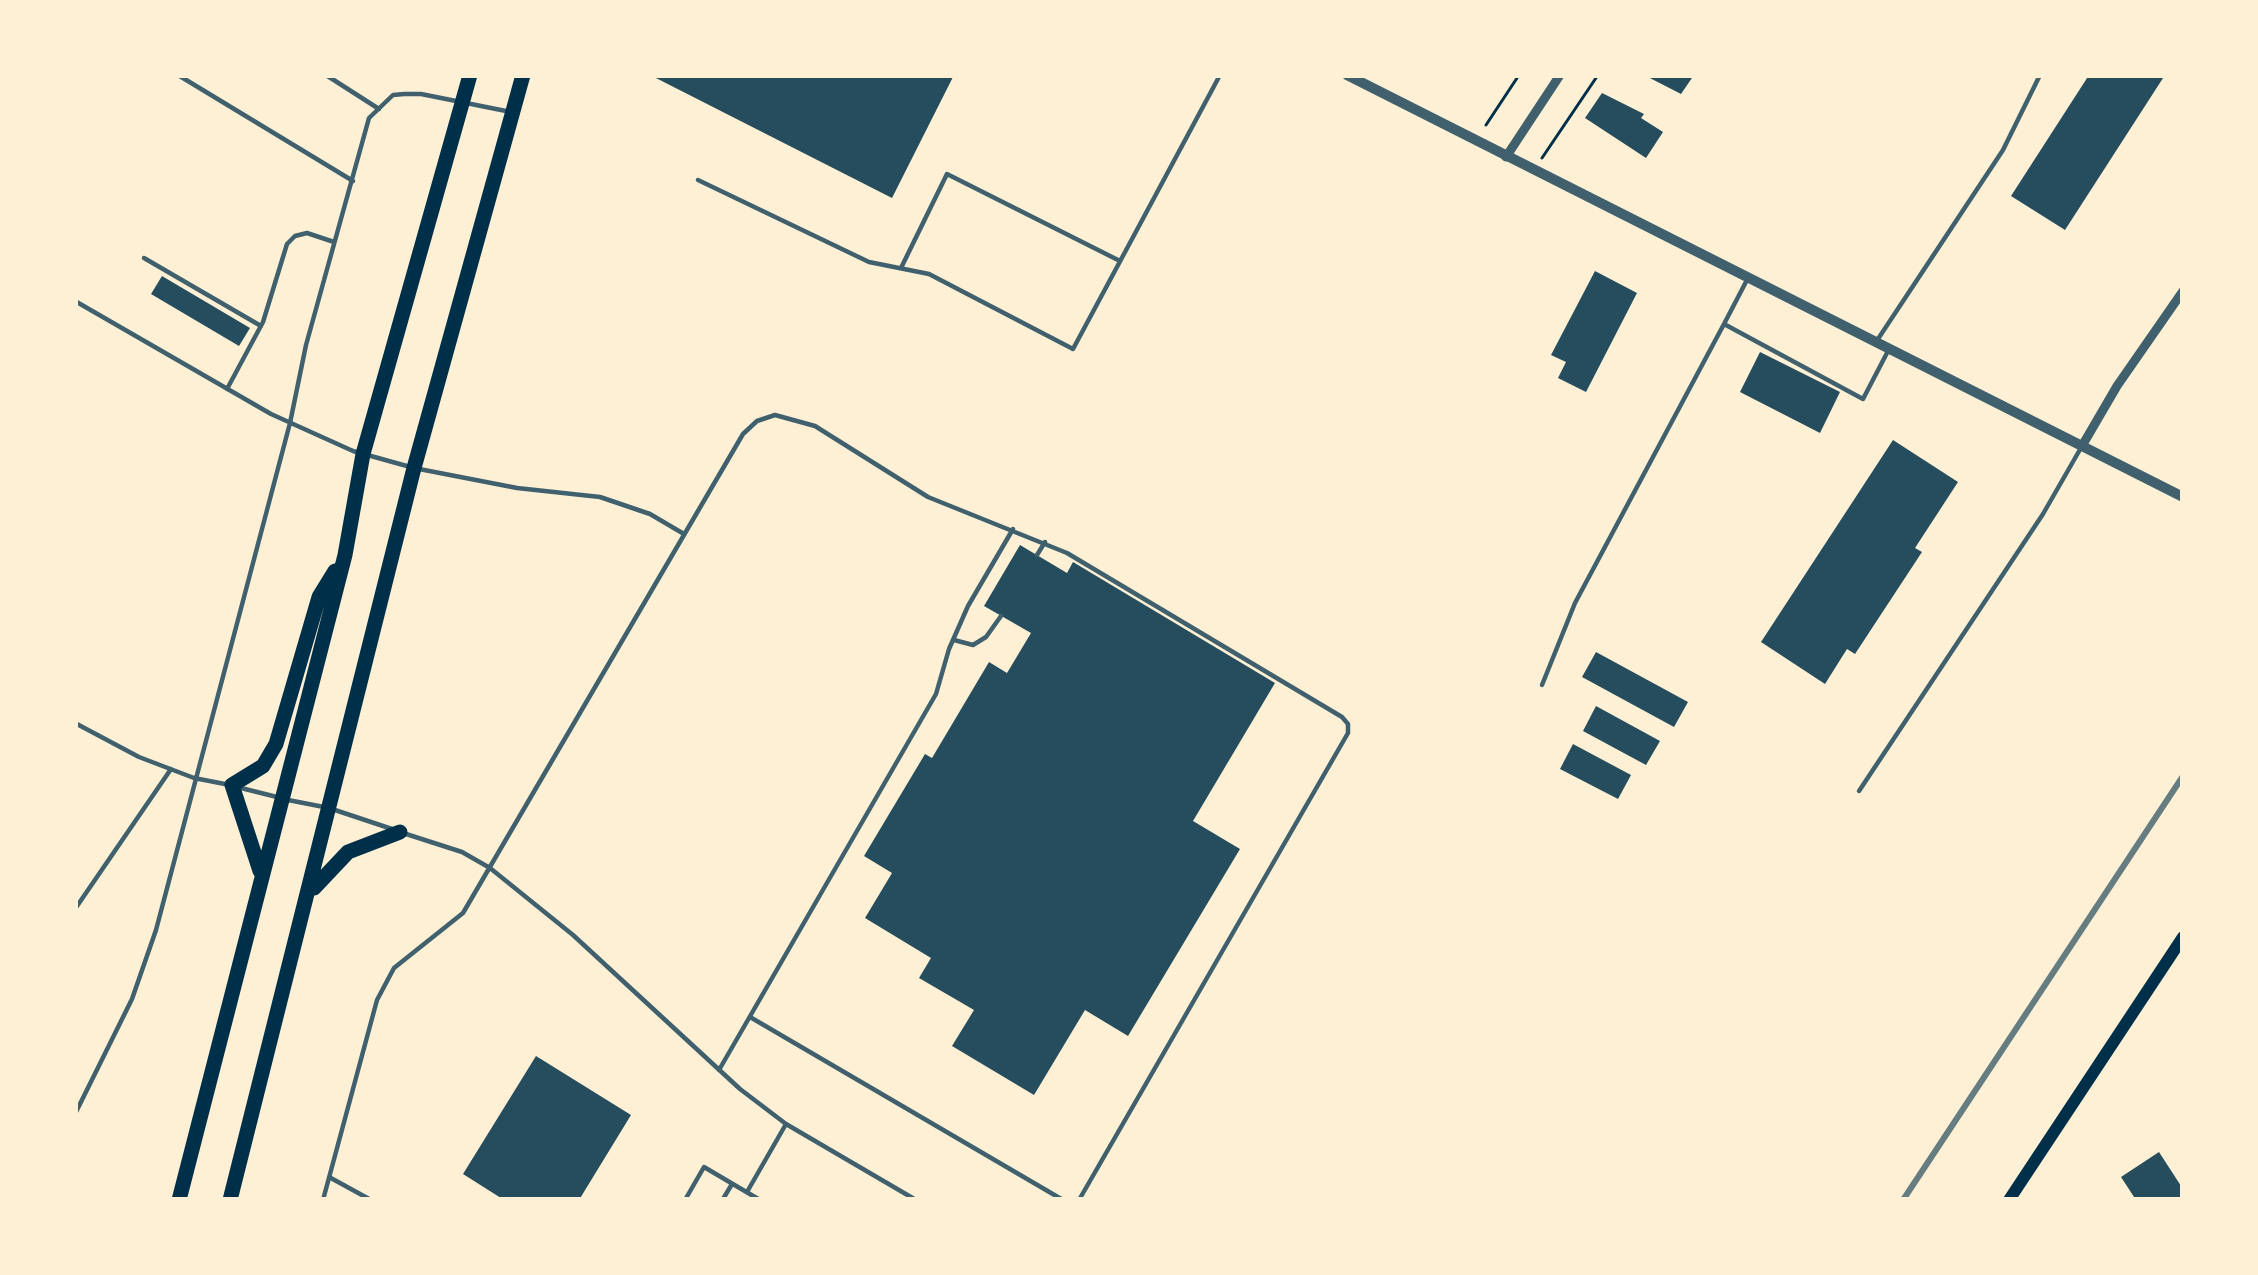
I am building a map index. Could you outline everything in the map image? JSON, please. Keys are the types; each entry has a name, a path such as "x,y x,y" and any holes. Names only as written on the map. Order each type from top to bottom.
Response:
{"highway":[{"path":"179,1200 345,555 363,454 470,75"},
{"path":"230,1200 414,468 523,75"},
{"path":"261,874 232,785 263,766 277,744 319,598 345,555"},
{"path":"308,895 348,852 400,832"}],"main road":[{"path":"2009,1200 2183,937"}],"street":[{"path":"1347,75 2183,497"},
{"path":"1506,157 1560,75"},
{"path":"2082,446 2183,291"}],"lane":[{"path":"178,75 353,181"},
{"path":"326,75 379,109"},
{"path":"698,180 869,262 929,274 1073,349 1220,75"},
{"path":"1876,342 2003,150 2040,75"},
{"path":"75,1114 132,999 156,930 369,118 393,95 421,94 514,113"},
{"path":"901,268 947,174 1120,261"},
{"path":"227,389 261,326 287,244 307,233 334,242"},
{"path":"144,258 261,326"},
{"path":"1542,685 1575,603 1748,278"},
{"path":"75,301 290,423 363,454 517,488 599,497 650,514 685,534"},
{"path":"1724,324 1863,399 1889,348"},
{"path":"322,1200 376,1000 394,968 463,913 743,434 775,415 815,426 928,496 1045,542 1348,724 1348,733 1078,1200"},
{"path":"1859,791 2044,514 2082,446"},
{"path":"719,1070 936,694 954,640 1013,529"},
{"path":"1037,555 1045,542"},
{"path":"954,640 973,644 986,637 1001,616"},
{"path":"75,723 103,742 194,778 329,808 462,852 490,868 573,935 719,1070 786,1124 916,1200"},
{"path":"75,909 171,769"},
{"path":"750,1017 1064,1200"},
{"path":"747,1192 786,1124"},
{"path":"686,1200 704,1167 760,1200"},
{"path":"329,1177 370,1200"},
{"path":"723,1198 732,1184"}],"path":[{"path":"1475,141 1519,75"},
{"path":"1533,171 1598,75"}],"building":[{"path":"650,75 954,75 892,198"},
{"path":"1644,75 1694,75 1681,94"},
{"path":"2089,75 2165,75 2065,230 2011,196"},
{"path":"1602,93 1644,114 1641,118 1663,132 1646,158 1585,118"},
{"path":"1595,271 1637,293 1586,392 1558,378 1566,362 1551,355"},
{"path":"162,276 250,328 239,346 151,294"},
{"path":"1760,352 1840,392 1820,433 1740,392"},
{"path":"1893,440 1958,482 1915,548 1922,552 1855,654 1847,649 1825,684 1761,642"},
{"path":"1020,545 1067,573 1073,562 1275,683 1193,821 1240,849 1128,1036 1085,1010 1034,1095 952,1046 974,1010 919,978 931,958 865,918 892,873 864,856 925,754 932,758 989,662 1007,673 1031,633 984,606"},
{"path":"1596,652 1688,702 1674,727 1582,677"},
{"path":"1596,706 1660,741 1646,765 1583,731"},
{"path":"1573,744 1631,775 1618,799 1560,769"},
{"path":"536,1056 631,1115 579,1200 504,1200 463,1174"},
{"path":"2159,1152 2183,1189 2183,1200 2136,1200 2121,1177"}],"railway":[{"path":"1903,1200 2183,776"}]}
